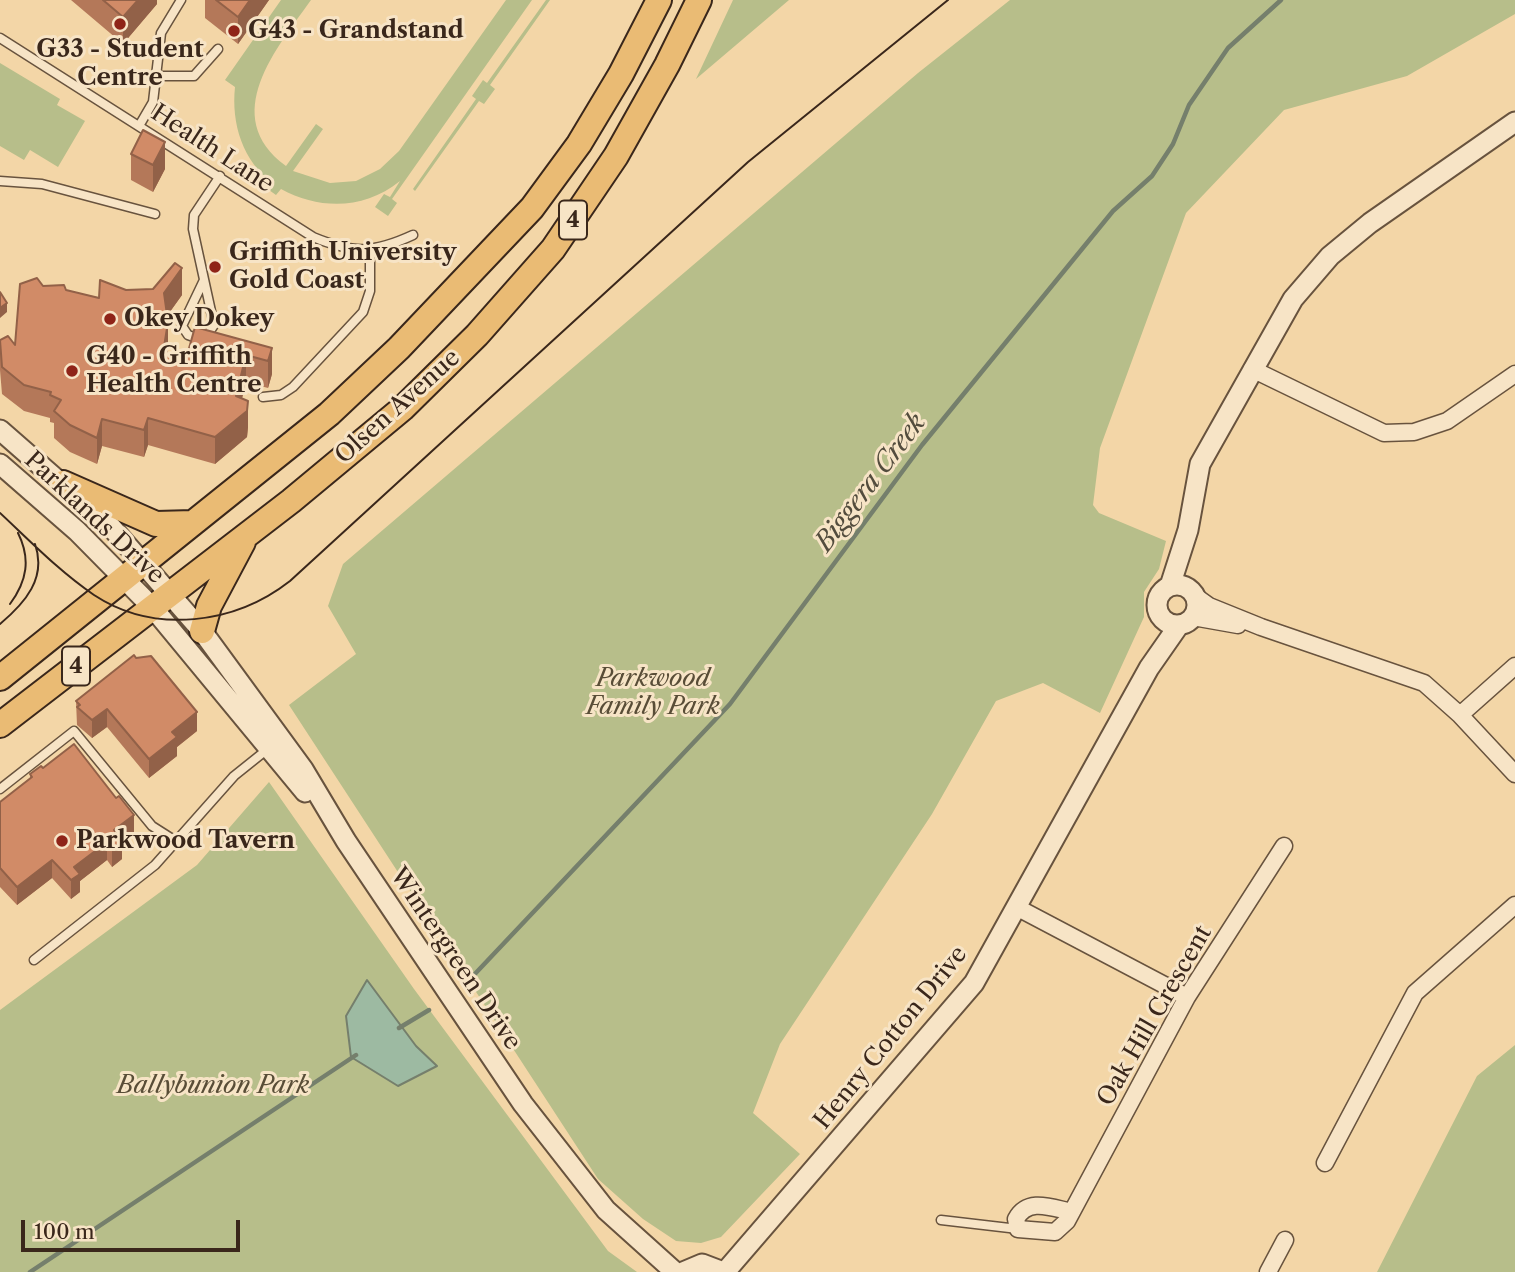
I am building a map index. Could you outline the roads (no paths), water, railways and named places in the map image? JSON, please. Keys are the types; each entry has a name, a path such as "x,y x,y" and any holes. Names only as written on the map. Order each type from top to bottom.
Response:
{"main road":[{"name":"Olsen Avenue","path":"0,678 329,414 399,348 532,208 579,144 621,74 659,0"},
{"name":"Olsen Avenue","path":"0,725 162,602 207,563 247,536 403,408 477,335 553,249 616,156 667,65 699,0"},
{"path":"63,483 156,524 193,523"},
{"path":"202,631 209,606 247,536"}],"street":[{"path":"1261,627 1178,620 1157,600 1170,586 1188,530 1200,464 1293,299 1330,256 1370,223 1515,122"},
{"path":"1252,369 1384,433 1414,432 1447,421 1515,374"},
{"name":"Parklands Drive","path":"0,430 112,528 133,572"},
{"name":"Parklands Drive","path":"0,464 76,531 133,572 162,602"},
{"path":"1178,620 1197,607 1193,593 1188,530"},
{"path":"1170,586 1181,585 1209,606 1261,627 1424,683 1460,715 1515,774"},
{"name":"Wintergreen Drive","path":"162,602 202,631 303,769 346,841 523,1104 550,1159 573,1191 586,1204 616,1221 675,1272"},
{"name":"Wintergreen Drive","path":"162,602 269,748 346,841"},
{"name":"Henry Cotton Drive","path":"724,1272 974,984 1178,620"},
{"path":"1460,715 1515,666"},
{"name":"Oak Hill Crescent","path":"1018,1229 1055,1231 1067,1221 1187,997 1284,846"},
{"path":"1325,1163 1415,993 1515,905"},
{"path":"1018,908 1187,997"},
{"path":"1018,1229 1016,1219 1021,1209 1032,1205 1072,1212"},
{"path":"1268,1272 1285,1240"},
{"path":"683,1272 702,1264 724,1272"}],"lane":[{"path":"139,126 153,102 161,33 181,0"},
{"name":"Health Lane","path":"0,38 313,237 342,247 370,251 390,247 413,235"},
{"path":"156,76 194,76 218,49"},
{"path":"204,280 182,326 188,335 199,338 208,334 214,325 193,229 194,215 220,176"},
{"path":"0,181 42,184 155,214"},
{"path":"263,397 281,395 293,387 357,321 370,291 370,251"},
{"path":"0,789 74,730 152,826 174,840"},
{"path":"34,960 155,865 174,840 234,776 269,748"},
{"name":"Oak Hill Crescent","path":"941,1220 1018,1229"}],"waterway":[{"name":"Biggera Creek","path":"472,977 730,704 922,445 1113,211 1152,176 1173,144 1189,105 1228,48 1281,0"},
{"name":"Biggera Creek","path":"399,1028 429,1010"},
{"name":"Biggera Creek","path":"30,1272 356,1055"}],"tram line":[{"path":"0,513 81,586 118,608 143,616 194,619 220,615 268,596 290,581 748,162 948,0"},
{"path":"10,604 20,587 25,570 25,552 18,533"},
{"path":"0,624 18,607 36,579 38,556 35,544"}],"place":[{"name":"G33 - Student Centre","path":"120,24"},
{"name":"G43 - Grandstand","path":"234,31"},
{"name":"Griffith University Gold Coast","path":"215,267"},
{"name":"Okey Dokey","path":"110,319"},
{"name":"G40 - Griffith Health Centre","path":"72,371"},
{"name":"Parkwood Tavern","path":"62,841"}],"park label":[{"name":"Parkwood Family Park","path":"653,693"},
{"name":"Ballybunion Park","path":"213,1086"}]}
